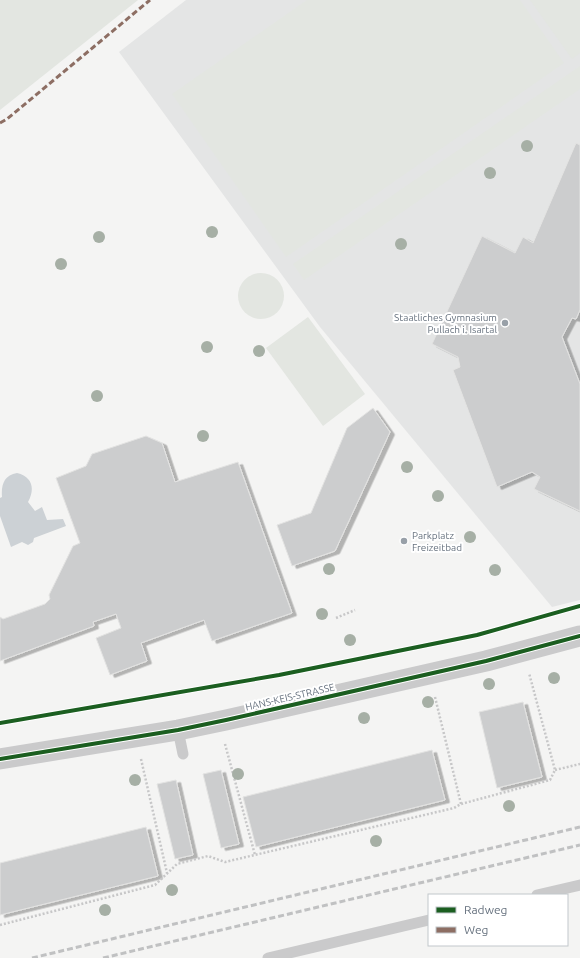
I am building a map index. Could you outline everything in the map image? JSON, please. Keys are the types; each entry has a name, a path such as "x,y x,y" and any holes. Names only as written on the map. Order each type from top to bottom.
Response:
{"street":[{"name":"HANS-KEIS-STRASSE","path":"0,759 219,722 523,652 580,636"}],"lane":[{"path":"178,730 183,754"},
{"path":"541,894 580,885"},
{"path":"268,958 428,920"}],"path":[{"path":"336,618 355,610"},
{"path":"0,925 155,885 177,864 208,856 225,862 454,808 461,804 550,780 555,770 523,652"},
{"path":"429,674 461,804"},
{"path":"219,722 255,855"},
{"path":"136,737 167,874"},
{"path":"555,770 580,764"}],"shaded area":[{"path":"0,0 138,0 0,110"},
{"name":"Staatliches Gymnasium Pullach i. Isartal","path":"186,0 580,0 580,600 552,607 320,327 119,52"},
{"path":"307,0 520,0 564,63 286,257 172,94"},
{"path":"530,0 580,0 580,53 572,59"},
{"path":"580,66 580,89 304,280 293,264"},
{"path":"256,273 266,273 278,279 283,287 283,305 278,313 270,318 256,319 248,316 241,309 238,301 238,291 241,283 248,276"},
{"path":"308,317 365,394 323,426 266,348"},
{"path":"17,473 26,477 31,484 32,488 28,502 35,511 42,507 47,520 63,519 66,526 34,538 33,542 28,545 22,542 11,547 0,516 0,498 2,497 2,488 6,478"}],"building":[{"name":"Staatliches Gymnasium Pullach i. Isartal","path":"576,143 580,145 580,310 576,319 572,318 562,337 580,384 580,511 534,489 540,477 532,472 497,487 453,370 460,367 458,357 432,344 482,236 515,253 523,237 533,243"},
{"path":"373,408 390,432 335,551 292,566 277,525 311,513 347,428"},
{"path":"146,436 162,443 175,482 238,462 292,613 212,641 204,620 141,643 147,661 110,675 96,638 121,628 116,614 93,622 94,626 0,661 0,617 3,619 45,604 50,599 49,595 73,546 80,543 56,478 86,466 92,454"},
{"path":"523,702 542,777 497,788 479,712"},
{"path":"432,750 445,800 256,847 243,797"},
{"path":"221,770 239,844 221,848 203,774"},
{"path":"176,780 193,855 175,859 157,784"},
{"path":"146,827 158,876 0,915 0,863"}],"railway":[{"path":"32,958 580,827"},
{"path":"103,958 580,845"}],"marked path":[{"path":"0,123 7,119 150,0"}],"cycle path":[{"path":"0,723 279,675 477,635 580,606"},
{"path":"0,759 178,730 226,720 486,661 580,636"}],"place":[{"name":"Staatliches Gymnasium Pullach i. Isartal","path":"505,323"},
{"name":"Parkplatz Freizeitbad","path":"404,541"}]}
